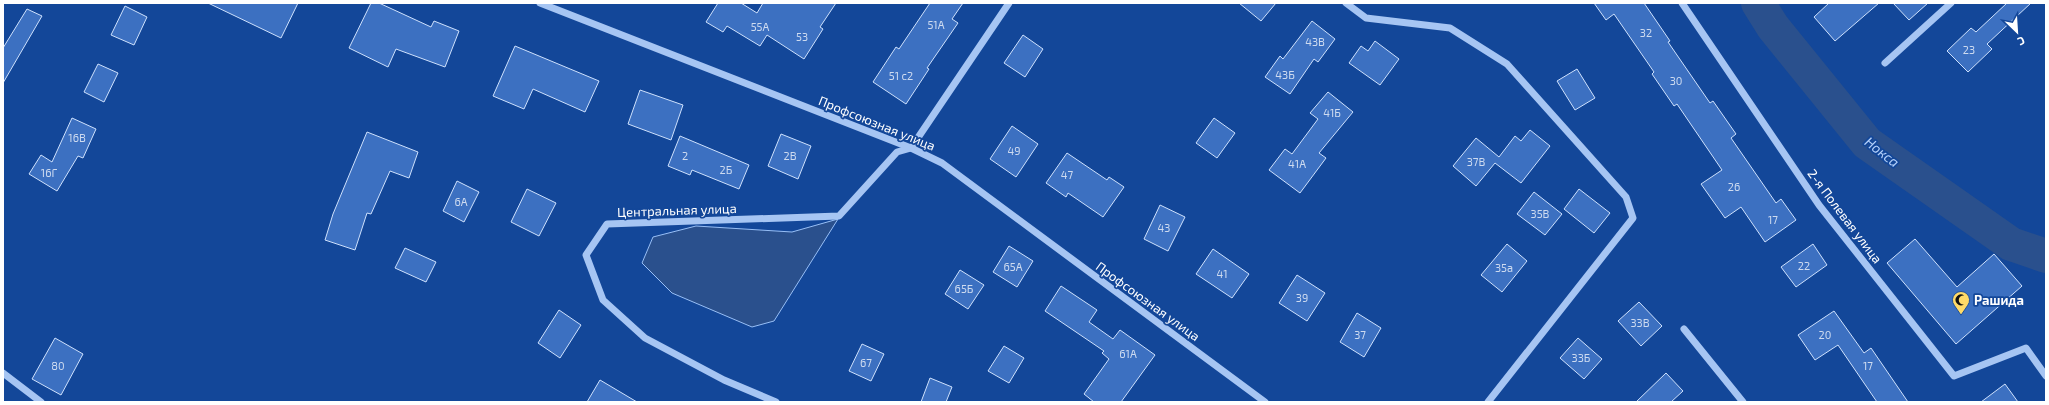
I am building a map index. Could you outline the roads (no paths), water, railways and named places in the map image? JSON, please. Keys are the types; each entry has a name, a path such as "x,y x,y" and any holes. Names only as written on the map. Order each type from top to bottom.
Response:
{"street":[{"name":"Профсоюзная улица","path":"540,3 911,148 942,163 1265,402"},
{"path":"911,148 1009,3"},
{"path":"1346,3 1366,18 1450,28 1506,64 1604,171 1626,198 1633,218 1488,402"},
{"name":"2-я Полевая улица","path":"1682,3 1819,204 1954,376 2026,348 2046,376"},
{"path":"1884,63 1951,3"},
{"name":"Центральная улица","path":"776,402 724,380 645,338 603,300 586,255 607,224 839,216 897,152 911,148"},
{"path":"1684,329 1743,402"},
{"path":"3,373 41,402"}],"water":[{"path":"838,219 774,321 752,327 672,293 642,263 653,237 696,226 792,232"}],"waterway":[{"name":"Нокса","path":"1758,3 1773,27 1867,143 2011,244 2046,256"}],"place":[{"name":"Рашида","path":"1961,315"}]}
